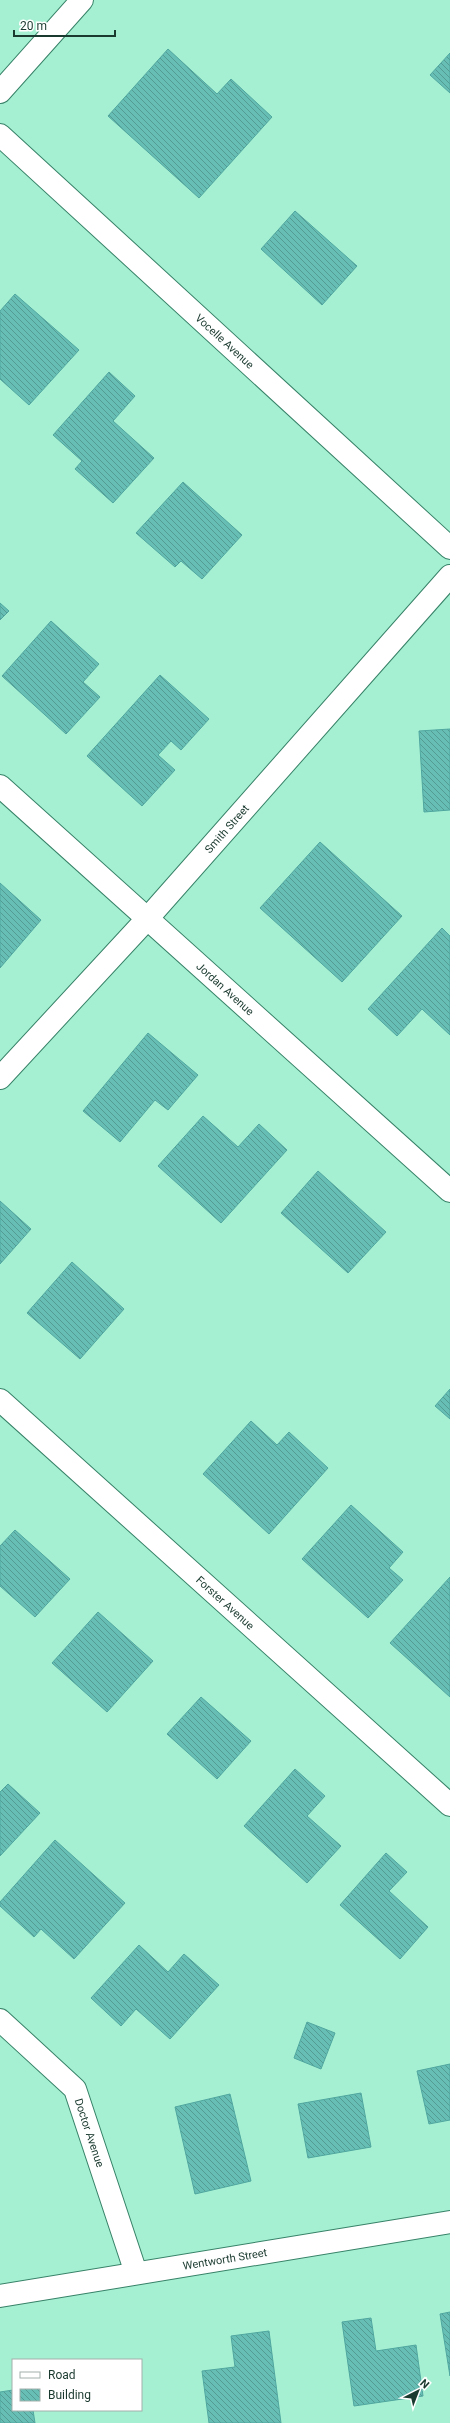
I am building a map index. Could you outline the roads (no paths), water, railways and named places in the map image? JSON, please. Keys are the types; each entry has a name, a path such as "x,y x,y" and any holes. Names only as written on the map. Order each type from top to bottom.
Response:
{"street":[{"path":"0,92 82,0"},
{"name":"Vocelle Avenue","path":"0,135 450,548"},
{"name":"Smith Street","path":"0,1078 147,919 450,576"},
{"name":"Jordan Avenue","path":"0,786 450,1191"},
{"name":"Forster Avenue","path":"0,1400 450,1805"},
{"name":"Doctor Avenue","path":"0,2020 75,2089 136,2273"},
{"name":"Wentworth Street","path":"0,2296 450,2222"}]}
